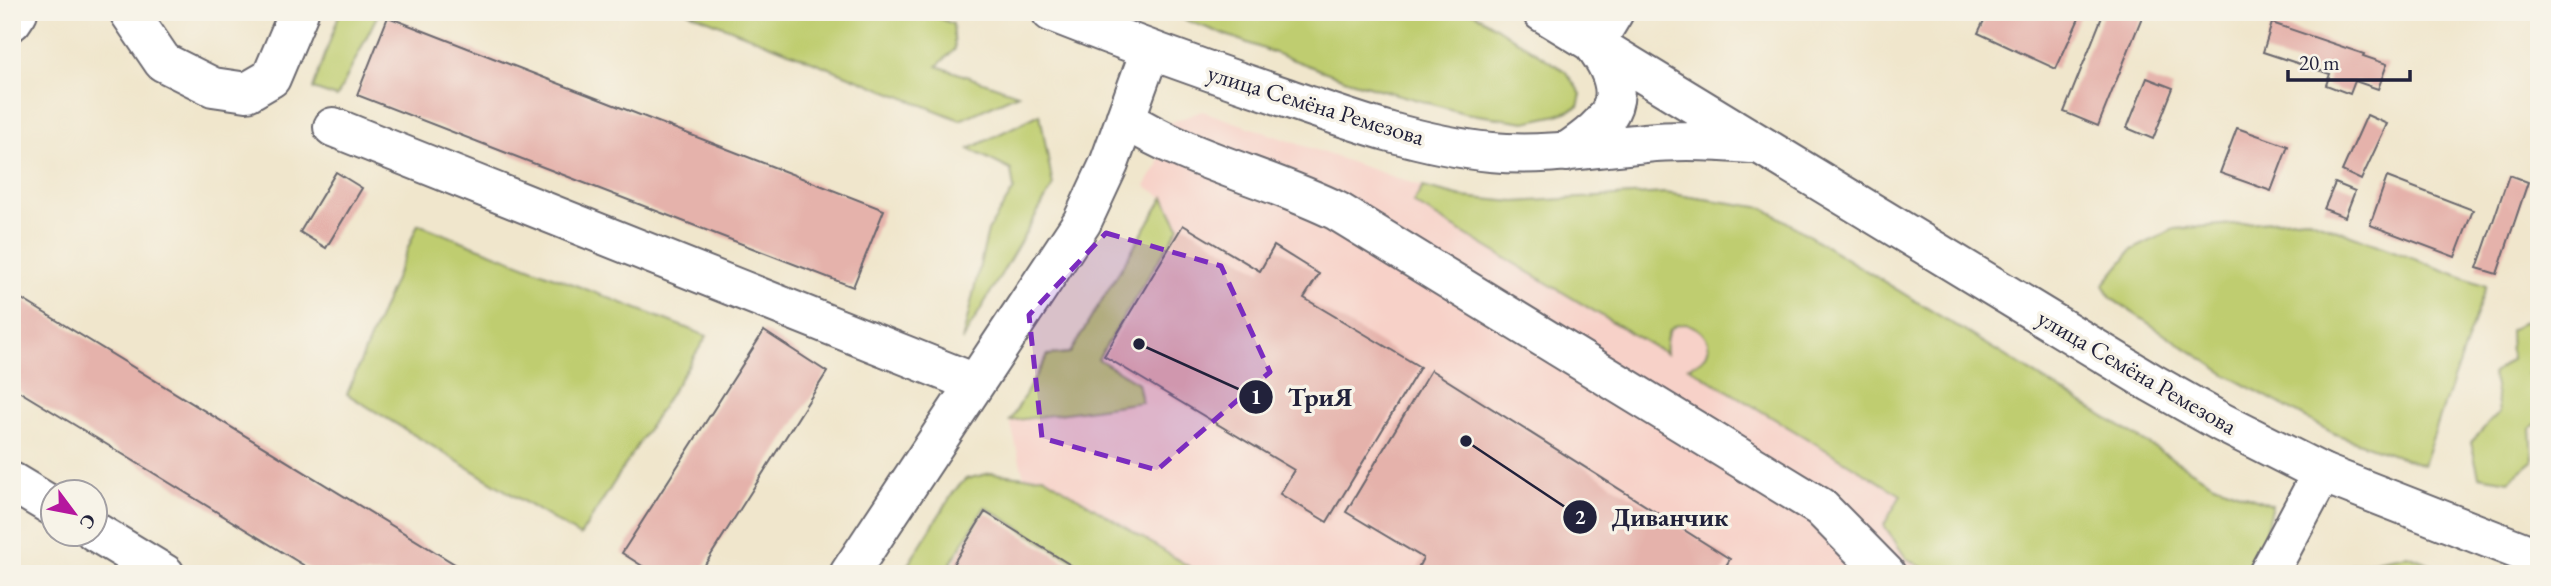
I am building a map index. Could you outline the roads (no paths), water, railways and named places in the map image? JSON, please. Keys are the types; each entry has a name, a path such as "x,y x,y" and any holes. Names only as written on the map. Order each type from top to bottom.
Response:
{"main road":[{"path":"12,22 18,12"},
{"path":"129,12 163,62 214,87 247,92 271,78 299,12"},
{"name":"улица Семёна Ремезова","path":"1051,12 1150,51 1379,130 1493,152 1566,152 1646,142 1693,140 1757,144"},
{"name":"улица Семёна Ремезова","path":"1542,12 2152,383 2221,422 2322,472 2539,558"},
{"path":"1566,152 1588,138 1603,123 1614,105 1613,74 1594,45 1614,12"},
{"path":"849,574 1082,222 1109,164 1150,51"},
{"path":"1125,119 1155,138 1337,211 1820,507 1886,574"},
{"path":"333,127 975,383"},
{"path":"2268,574 2322,472"},
{"path":"12,482 38,498"},
{"path":"108,539 165,574"}],"place":[{"name":"ТриЯ","path":"1139,344"},
{"name":"Диванчик","path":"1466,441"}]}
